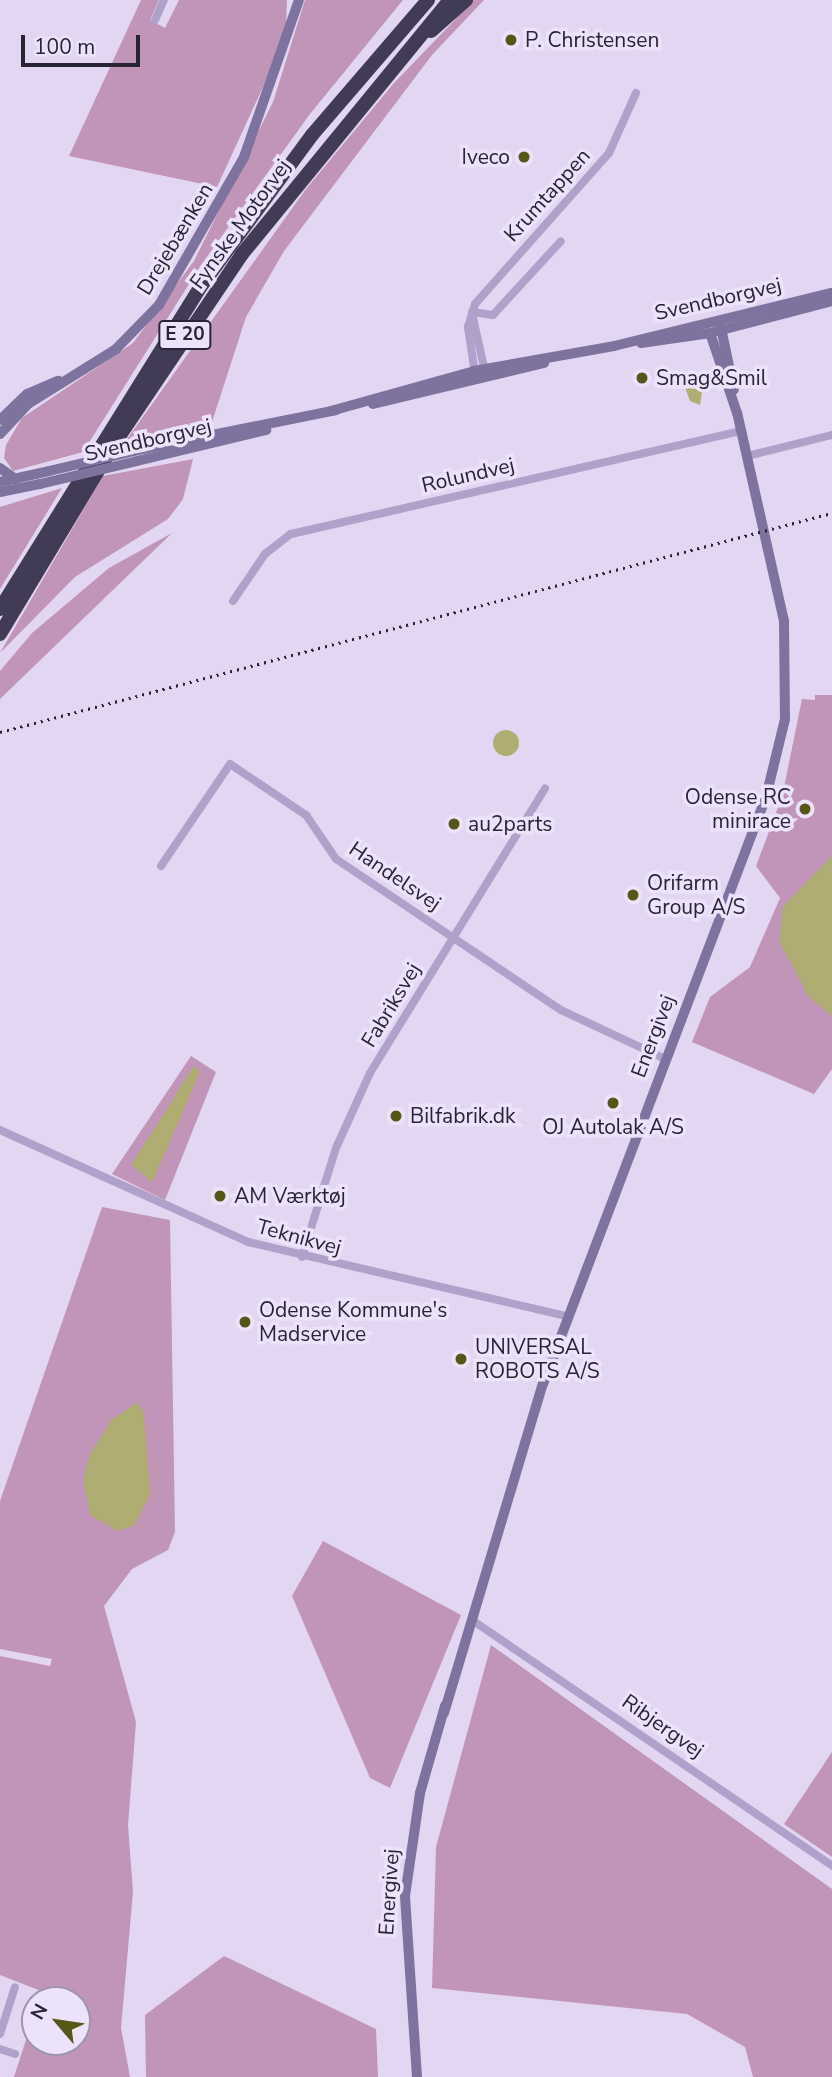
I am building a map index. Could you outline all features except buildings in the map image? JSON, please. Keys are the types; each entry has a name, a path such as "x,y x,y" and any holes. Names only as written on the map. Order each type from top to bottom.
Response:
{"highway":[{"path":"312,135 418,0"},
{"name":"Fynske Motorvej","path":"0,609 150,361 312,135 428,0"},
{"name":"Fynske Motorvej","path":"0,634 196,320 301,175 450,0"},
{"path":"400,56 466,0"}],"street":[{"path":"155,20 164,0"},
{"name":"Drejebænken","path":"0,434 21,409 96,364 159,305 216,213 272,86 299,0"},
{"name":"Krumtappen","path":"472,312 609,153 636,93"},
{"name":"Krumtappen","path":"472,312 493,314 561,241"},
{"name":"Svendborgvej","path":"0,492 137,461 480,374 720,324 831,296"},
{"path":"472,312 480,374"},
{"name":"Svendborgvej","path":"614,346 710,333 720,324"},
{"name":"Energivej","path":"417,2077 405,1896 420,1793 567,1316 766,797 785,719 784,621 741,432 720,324"},
{"name":"Energivej","path":"710,333 737,413"},
{"path":"0,420 27,394 96,364"},
{"path":"0,448 21,409"},
{"name":"Svendborgvej","path":"0,482 143,449 302,418"},
{"name":"Rolundvej","path":"233,601 265,554 291,534 741,432"},
{"path":"747,456 832,435"},
{"path":"0,468 15,479"},
{"name":"Handelsvej","path":"161,866 230,764 306,816 336,859 561,1010 665,1059"},
{"name":"Fabriksvej","path":"302,1257 352,1110 453,937 545,789"},
{"name":"Teknikvej","path":"0,1130 199,1224 302,1257 567,1316"},
{"name":"Ribjergvej","path":"472,1620 832,1866"},
{"path":"0,2034 15,1987"},
{"path":"0,2049 15,2054"}],"shaded area":[{"path":"141,0 159,0 150,20 165,28 179,0 287,0 286,26 268,76 217,187 69,156"},
{"path":"305,0 403,0 310,114 201,265 83,452 13,471 4,458 6,445 22,418 133,343 194,261 273,102"},
{"path":"474,0 484,0 432,55 284,251 246,317 211,425 122,446 306,189 394,83"},
{"path":"679,370 702,392 700,405 690,401"},
{"path":"193,459 183,499 168,519 75,577 0,653 103,476"},
{"path":"62,488 0,589 0,507"},
{"path":"172,533 0,699 0,671 32,633 109,568"},
{"path":"815,695 832,695 832,1069 814,1094 692,1042 710,997 750,967 780,898 756,866 782,797 802,699 815,700"},
{"path":"506,730 515,734 519,743 515,752 506,756 497,752 493,743 497,734"},
{"path":"832,856 832,1016 808,996 779,941 783,906"},
{"path":"191,1056 216,1072 165,1200 112,1174"},
{"path":"193,1067 200,1071 152,1182 131,1165"},
{"path":"102,1207 170,1220 175,1532 168,1550 132,1569 104,1606 136,1722 128,1825 133,1892 121,2028 130,2077 14,2077 21,2055 91,2056 91,1986 28,1986 0,1975 0,1656 50,1666 52,1659 0,1649 0,1501"},
{"path":"136,1403 143,1410 150,1495 133,1526 118,1531 90,1515 83,1481 89,1456 111,1420"},
{"path":"323,1541 461,1615 390,1788 370,1778 292,1596"},
{"path":"491,1645 832,1889 832,2077 753,2077 745,2047 687,2014 432,1988 436,1847"},
{"path":"832,1752 832,1857 784,1824"},
{"path":"224,1956 376,2029 378,2077 146,2077 145,2015"}],"railway":[{"path":"0,732 832,513"}],"place":[{"name":"P. Christensen","path":"511,40"},
{"name":"Iveco","path":"524,157"},
{"name":"Smag&Smil","path":"642,378"},
{"name":"Odense RC minirace","path":"805,809"},
{"name":"au2parts","path":"454,824"},
{"name":"Orifarm Group A/S","path":"633,895"},
{"name":"OJ Autolak A/S","path":"613,1103"},
{"name":"Bilfabrik.dk","path":"396,1116"},
{"name":"AM Værktøj","path":"220,1196"},
{"name":"Odense Kommune's Madservice","path":"245,1322"},
{"name":"UNIVERSAL ROBOTS A/S","path":"461,1359"}]}
